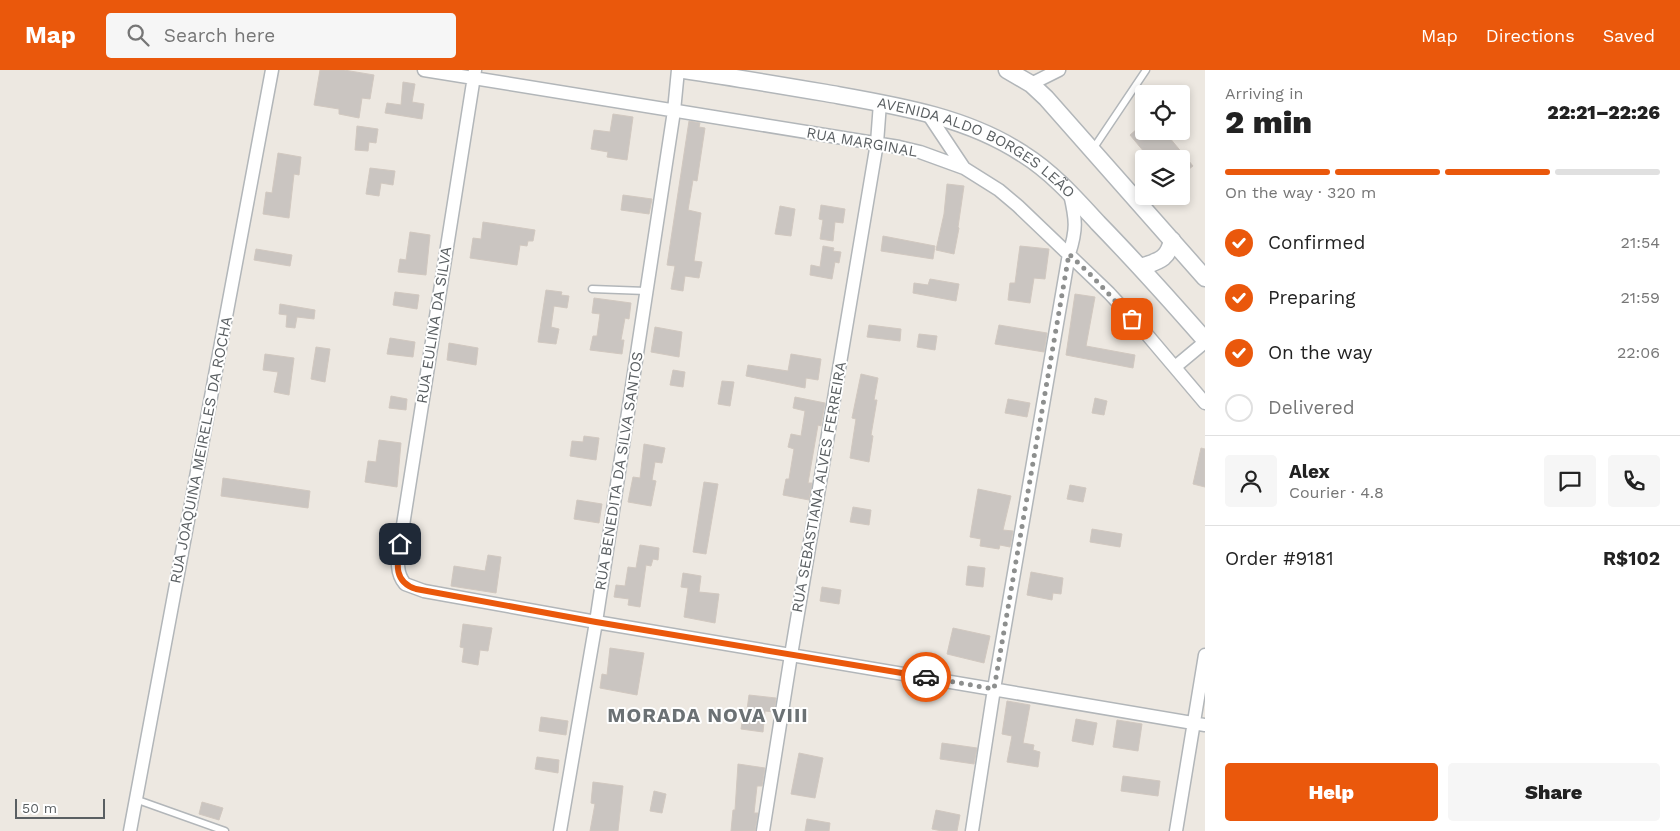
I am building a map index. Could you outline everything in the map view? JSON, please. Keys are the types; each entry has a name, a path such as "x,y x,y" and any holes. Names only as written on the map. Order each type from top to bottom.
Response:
{"street":[{"name":"RUA JOAQUINA MEIRELES DA ROCHA","path":"130,831 272,70"},
{"name":"RUA MARGINAL","path":"424,70 474,74 674,111 877,143 920,152 964,168 999,190 1069,254 1115,300 1175,367 1205,404"},
{"name":"RUA BENEDITA DA SILVA SANTOS","path":"560,831 596,622 674,111 678,70"},
{"name":"AVENIDA ALDO BORGES LEÃO","path":"684,70 773,77 928,114 981,131 996,138 1043,168 1070,194 1141,267 1205,341"},
{"path":"1007,70 1031,84 1050,102 1205,278"},
{"path":"1031,84 1059,70"},
{"name":"RUA EULINA DA SILVA","path":"474,74 403,523 398,560 399,573 401,579 410,587 424,591 596,622"},
{"name":"RUA SEBASTIANA ALVES FERREIRA","path":"764,831 791,655 877,143 880,103"},
{"path":"928,114 964,168"},
{"path":"972,831 994,689 1069,254 1075,232 1076,222 1070,194"},
{"path":"1141,267 1165,256 1170,250 1172,240"},
{"path":"1175,367 1205,341"},
{"path":"596,622 1199,724"},
{"path":"1176,831 1199,724 1205,655"}],"lane":[{"path":"1092,150 1146,70"},
{"path":"592,289 646,291"},
{"path":"135,799 225,831"}],"building":[{"path":"320,70 344,70 374,75 370,99 362,98 359,118 339,114 339,109 314,105"},
{"path":"403,82 415,84 412,102 424,104 422,119 385,113 387,103 401,105"},
{"path":"613,114 633,117 627,160 607,157 608,152 591,149 594,130 610,132"},
{"path":"689,121 700,123 699,127 705,128 697,181 693,180 688,210 701,213 694,261 702,262 699,278 685,276 683,291 671,289 675,266 667,265"},
{"path":"357,126 378,129 376,143 369,142 368,151 355,150"},
{"path":"1135,131 1135,140 1171,140 1180,150 1142,150 1130,135"},
{"path":"278,153 301,157 299,175 294,174 289,218 263,214 266,192 272,193"},
{"path":"370,168 395,171 393,185 381,183 379,196 366,194"},
{"path":"947,184 964,186 954,254 936,250 944,214"},
{"path":"623,195 652,199 649,214 621,210"},
{"path":"821,205 845,209 843,223 835,222 833,241 820,239 823,220 819,219"},
{"path":"780,206 795,209 791,236 775,234"},
{"path":"483,222 535,230 533,241 528,241 527,246 520,245 517,265 470,258 473,238 481,239"},
{"path":"410,232 430,235 426,275 398,272 400,259 406,260"},
{"path":"883,236 935,246 933,259 881,251"},
{"path":"823,246 834,248 833,251 841,252 839,263 835,262 832,279 810,275 811,265 820,267"},
{"path":"1020,246 1049,249 1045,279 1034,278 1030,303 1008,300 1010,283 1015,283"},
{"path":"256,249 292,255 290,266 254,260"},
{"path":"930,279 959,284 956,301 913,293 914,283 928,285"},
{"path":"546,290 562,292 561,295 569,296 567,308 554,306 551,327 559,329 556,344 538,342"},
{"path":"395,292 419,295 417,309 393,305"},
{"path":"1075,294 1095,297 1086,346 1135,355 1133,368 1066,355"},
{"path":"594,298 631,303 629,319 625,318 621,340 624,340 622,354 590,350 593,336 597,336 600,314 592,313"},
{"path":"280,304 315,310 314,319 297,317 295,328 286,327 287,315 279,314"},
{"path":"869,325 901,329 900,341 867,337"},
{"path":"999,325 1047,333 1044,352 995,344"},
{"path":"655,327 682,332 679,357 651,352"},
{"path":"919,334 937,336 935,350 917,347"},
{"path":"390,338 415,342 413,357 387,354"},
{"path":"449,343 478,348 476,365 447,360"},
{"path":"316,347 330,349 325,382 311,379"},
{"path":"265,354 294,358 289,395 274,392 278,372 263,370"},
{"path":"791,354 821,359 818,380 806,378 805,388 746,376 748,365 788,371"},
{"path":"673,370 685,372 683,387 670,385"},
{"path":"861,374 878,378 874,400 877,400 869,462 850,458 856,419 852,418"},
{"path":"722,381 734,382 730,406 718,404"},
{"path":"391,396 407,399 406,410 389,408"},
{"path":"795,397 825,403 821,426 818,425 808,483 812,483 809,500 783,495 786,479 789,479 794,449 788,447 791,434 801,436 805,411 793,408"},
{"path":"1095,398 1107,401 1104,415 1092,413"},
{"path":"1008,399 1030,403 1027,417 1005,413"},
{"path":"584,436 599,438 596,460 570,456 572,441 583,442"},
{"path":"379,440 401,443 397,487 365,482 368,461 376,462"},
{"path":"644,444 665,448 662,463 655,462 652,480 656,481 651,506 628,502 633,477 640,478"},
{"path":"1201,448 1205,449 1205,487 1193,484"},
{"path":"223,478 310,491 308,508 221,496"},
{"path":"704,482 718,484 706,554 693,552"},
{"path":"1070,485 1086,488 1083,502 1067,499"},
{"path":"978,489 1011,496 1003,530 1013,531 1010,547 1000,545 999,549 980,546 981,539 970,537"},
{"path":"577,500 602,504 599,523 574,519"},
{"path":"853,507 871,510 869,525 850,522"},
{"path":"1092,529 1122,534 1120,547 1090,542"},
{"path":"640,545 659,548 658,560 653,559 651,566 646,565 640,607 628,605 629,599 614,597 616,585 625,586 628,567 636,568"},
{"path":"488,555 501,557 496,593 451,586 454,566 485,571"},
{"path":"968,566 985,568 983,587 966,585"},
{"path":"1031,572 1063,578 1061,594 1053,593 1052,600 1027,595"},
{"path":"683,573 701,576 699,592 719,594 715,623 684,617 688,588 681,587"},
{"path":"822,587 841,590 839,604 820,601"},
{"path":"463,624 492,628 488,651 480,650 478,665 462,662 464,648 460,647"},
{"path":"953,628 990,636 984,663 947,654"},
{"path":"610,648 644,653 637,695 600,688 602,674 607,675"},
{"path":"749,695 776,698 774,712 765,711 763,732 741,729 743,717 746,717"},
{"path":"1007,701 1030,705 1023,743 1034,745 1033,750 1040,752 1038,767 1007,762 1012,736 1002,734"},
{"path":"541,717 568,721 566,735 539,731"},
{"path":"1076,719 1097,723 1093,745 1072,741"},
{"path":"1117,720 1142,724 1138,751 1113,747"},
{"path":"942,743 977,748 974,764 940,759"},
{"path":"799,753 823,758 815,798 791,794"},
{"path":"537,757 559,760 558,773 535,769"},
{"path":"738,764 765,768 762,786 757,786 754,813 758,813 755,831 731,831 733,810 735,810"},
{"path":"1123,776 1160,781 1158,796 1121,791"},
{"path":"593,782 623,786 618,831 590,831 595,804 591,803"},
{"path":"654,791 666,794 662,813 650,811"},
{"path":"202,802 223,808 219,820 199,814"},
{"path":"936,810 960,815 957,831 932,829"},
{"path":"807,819 830,823 829,831 805,831"}],"way so far":[{"path":"926,677 994,689 1069,254 1132,319"}],"district":[{"name":"MORADA NOVA VIII","path":"708,715"}],"route":[{"path":"400,544 398,568 401,579 405,584 416,589 596,622 926,677"}]}
